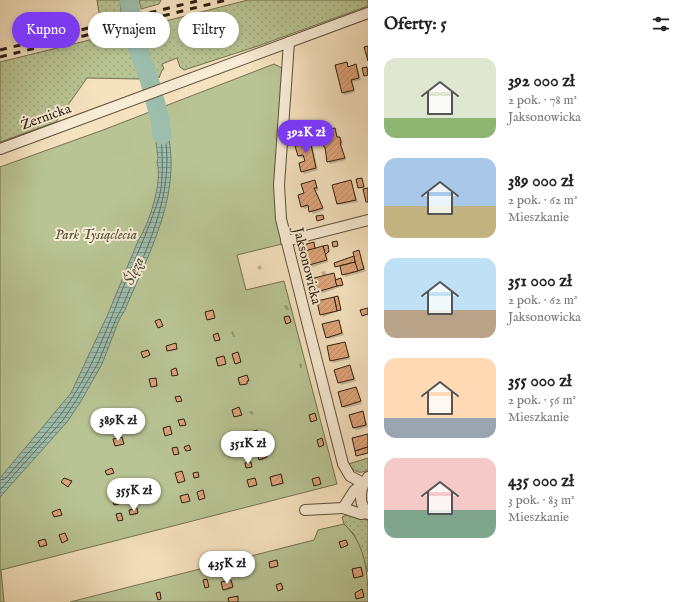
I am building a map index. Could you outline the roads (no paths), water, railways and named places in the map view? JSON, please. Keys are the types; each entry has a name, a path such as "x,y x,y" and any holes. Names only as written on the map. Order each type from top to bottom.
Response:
{"street":[{"path":"289,42 368,13"},
{"name":"Żernicka","path":"0,148 289,42"},
{"name":"Jaksonowicka","path":"289,42 279,185 281,219 343,464 350,476 366,480"},
{"path":"286,241 368,220"},
{"path":"343,508 354,491 366,480"},
{"path":"305,510 343,508 361,514 367,514 360,499 366,480"}],"water":[{"path":"164,106 171,154 169,188 166,206 147,259 125,310 119,320 102,364 81,401 67,422 0,497 0,478 71,393 108,314 142,234 154,203 158,180 158,158 153,119 150,116 153,111"}],"waterway":[{"name":"Ślęza","path":"129,0 135,41 149,79 160,119 162,135"}],"railway":[{"path":"0,50 201,0"},
{"path":"0,57 226,0"}],"park label":[{"name":"Park Tysiąclecia","path":"96,235"}]}
